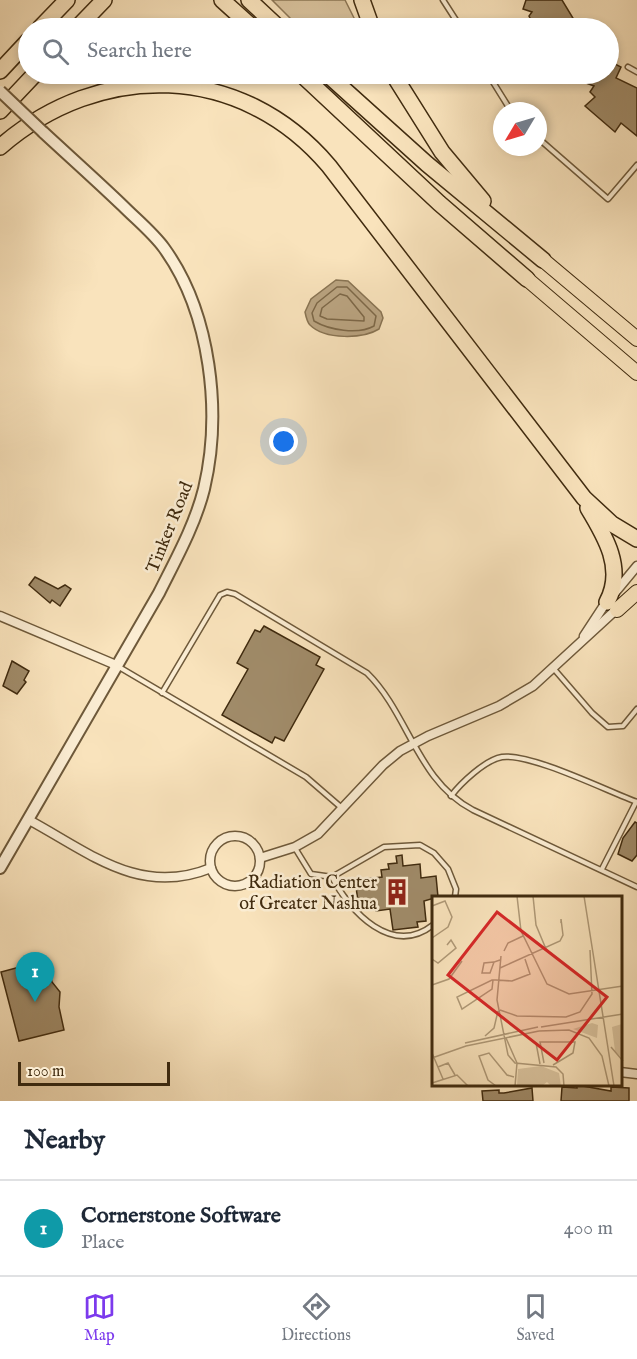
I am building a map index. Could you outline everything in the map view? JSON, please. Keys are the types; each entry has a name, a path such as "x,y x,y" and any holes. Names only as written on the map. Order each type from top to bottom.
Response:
{"highway":[{"path":"46,18 60,0"},
{"path":"48,18 67,0"},
{"path":"87,18 104,0"},
{"path":"222,0 242,18"},
{"path":"249,0 268,18"},
{"path":"362,0 368,18"},
{"path":"0,71 18,52"},
{"path":"0,111 26,84"},
{"path":"0,147 56,108 85,96 125,86 168,84 200,88 239,100 268,114 307,142 329,166 561,468 598,512 637,539"},
{"path":"312,84 439,203 527,279"},
{"path":"338,84 427,164 543,260"},
{"path":"400,84 453,166 496,214 543,260"},
{"path":"561,468 596,522 611,554 615,578 612,606"}],"main road":[{"path":"543,260 637,339"},
{"path":"527,279 637,374"},
{"path":"612,606 637,592"}],"street":[{"name":"Tinker Road","path":"0,91 164,247 180,273 192,300 207,363 211,440 203,491 190,528 168,575 0,867"},
{"path":"260,858 295,847 318,834 383,765 413,744 508,701 554,669 612,606 637,566"},
{"path":"612,606 637,586"},
{"path":"0,616 116,665"},
{"path":"29,820 119,868 145,877 170,879 211,868"},
{"path":"230,836 239,836 252,842 260,858 259,869 254,878 240,885 220,881 211,868 211,855 215,846 230,836"},
{"path":"622,1072 637,1074"}],"lane":[{"path":"443,0 454,18"},
{"path":"627,67 637,72"},
{"path":"494,84 505,102"},
{"path":"547,146 608,199 637,165"},
{"path":"162,693 220,595 227,592 361,668 380,689 432,774 451,796 473,810 637,887"},
{"path":"116,665 306,777 344,809"},
{"path":"554,669 592,713 608,727 623,726 637,709"},
{"path":"451,796 490,762 508,757 549,768 636,802 602,869"},
{"path":"295,847 311,874 332,877 384,847 420,845 434,853 448,869 456,889 455,896"},
{"path":"332,877 358,914 382,933 399,935 418,933 432,926"}],"shaded area":[{"path":"272,0 345,0 354,18 290,18"}],"water":[{"path":"336,280 348,281 381,312 383,318 379,329 364,335 344,336 325,333 310,325 305,312 311,299"}],"building":[{"path":"526,0 562,0 573,18 530,18 532,12 523,9"},
{"path":"619,79 637,88 637,136 621,123 615,132 585,106 595,97 590,92 594,86 588,84 619,84"},
{"path":"35,577 58,589 65,585 71,589 60,606 52,600 50,603 29,585"},
{"path":"264,626 320,657 316,665 324,669 284,741 275,737 272,743 222,715 248,669 237,663 255,630 260,632"},
{"path":"12,661 29,671 24,680 26,682 17,694 3,686"},
{"path":"635,822 637,823 637,855 632,861 618,854 623,838"},
{"name":"Radiation Center of Greater Nashua","path":"402,855 403,866 420,864 421,878 436,876 438,896 432,896 432,899 424,901 426,921 417,922 418,927 393,930 390,909 376,911 375,906 359,908 356,887 367,886 366,879 382,877 381,870 389,869 388,864 397,863 396,856"},
{"path":"46,960 52,982 60,992 59,1007 64,1030 19,1041 1,972"},
{"path":"577,1086 583,1086 611,1091 611,1087 629,1088 629,1101 561,1101 562,1087 577,1088"},
{"path":"532,1088 533,1101 483,1101 482,1091 499,1090 499,1093 504,1093"}],"place":[{"name":"Radiation Center of Greater Nashua","path":"397,892"},
{"name":"Cornerstone Software","path":"35,1002"}]}
